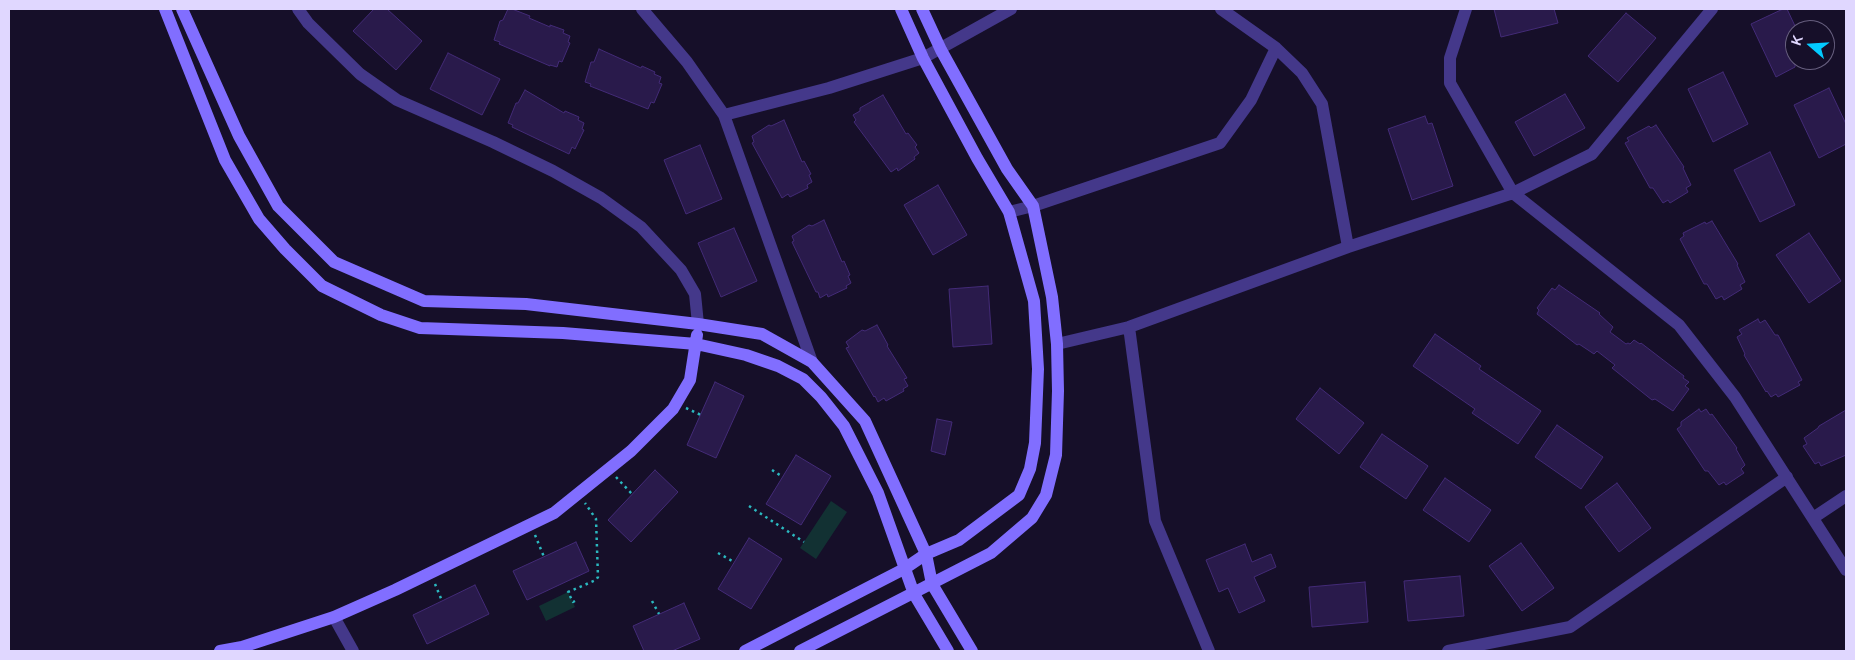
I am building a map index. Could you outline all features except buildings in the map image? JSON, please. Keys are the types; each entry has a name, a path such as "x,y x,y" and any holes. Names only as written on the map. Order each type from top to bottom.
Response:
{"main road":[{"path":"165,9 169,23 226,160 259,219 285,249 322,286 381,315 420,328 563,333 696,344 746,355 778,366 803,379 821,397 844,426 878,493 914,594 948,651"},
{"path":"745,651 904,569 926,554 959,540 1019,494 1030,469 1035,443 1038,369 1034,301 1009,212 977,158 923,58 901,9"},
{"path":"800,651 914,594 991,552 1032,518 1046,495 1056,455 1057,344 1052,297 1033,206 1007,169 940,50 922,9"},
{"path":"184,13 238,136 278,206 334,262 424,301 526,304 698,324 762,334 812,362 865,421 926,554 932,584 972,651"},
{"path":"220,651 242,647 334,617 554,513 631,451 673,409 690,380 698,324"}],"street":[{"path":"298,9 308,24 360,74 397,100 493,142 553,171 601,198 641,227 680,270 695,294 698,324"},
{"path":"642,9 687,62 724,115 812,362"},
{"path":"724,115 829,88 923,58 1011,9"},
{"path":"1221,9 1276,48 1302,74 1322,104 1348,247"},
{"path":"1466,9 1450,58 1450,83 1513,194 1679,325 1735,396 1846,570"},
{"path":"1057,344 1129,326 1348,247 1513,194 1592,154 1712,9"},
{"path":"1009,212 1033,206 1220,143 1251,100 1276,48"},
{"path":"1129,326 1155,520 1209,651"},
{"path":"1448,651 1570,627 1787,477"},
{"path":"1812,518 1846,496"},
{"path":"334,617 353,651"}],"path":[{"path":"608,469 632,494"},
{"path":"772,470 783,477"},
{"path":"575,601 573,602 568,592 596,580 598,577 596,519 579,493"},
{"path":"749,506 804,542"},
{"path":"530,525 544,557"},
{"path":"718,553 734,562"},
{"path":"430,573 442,601"},
{"path":"652,601 659,614"}],"green space":[{"path":"831,501 847,512 816,559 800,548"},
{"path":"568,592 575,607 546,621 539,606"}]}
